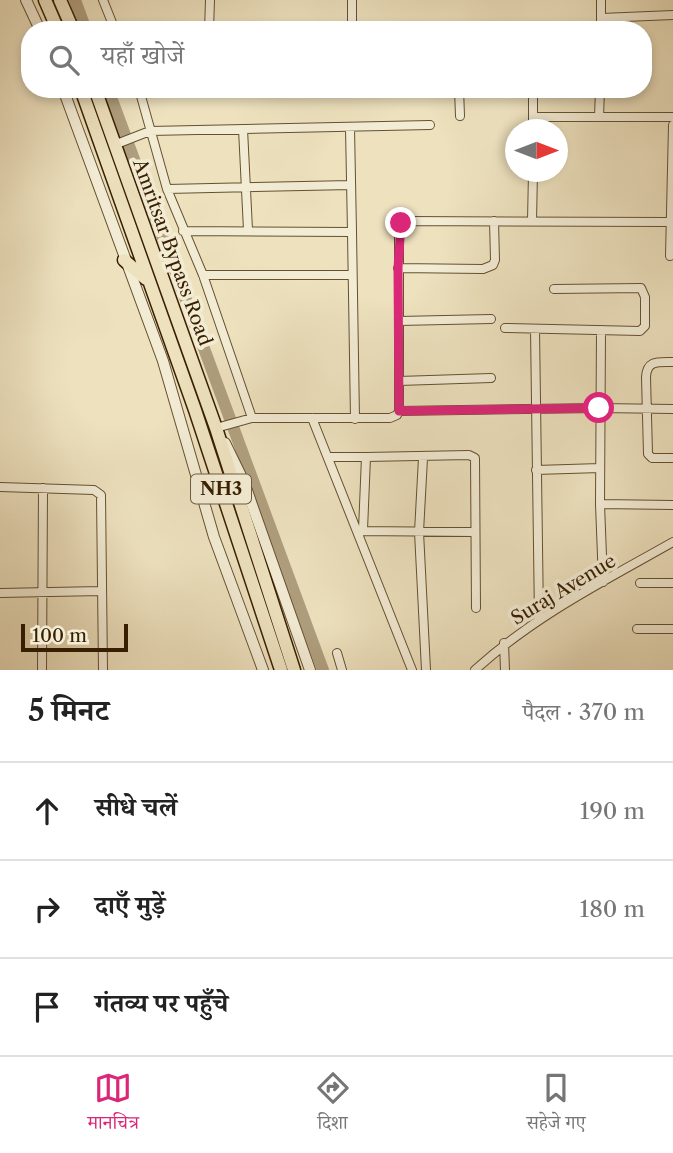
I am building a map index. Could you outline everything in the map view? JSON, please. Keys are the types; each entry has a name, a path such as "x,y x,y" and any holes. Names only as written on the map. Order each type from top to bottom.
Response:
{"highway":[{"path":"45,0 54,21"},
{"path":"60,0 69,21"},
{"name":"Amritsar Bypass Road","path":"84,98 149,282"},
{"name":"Amritsar Bypass Road","path":"98,98 222,426"},
{"path":"124,260 149,282"},
{"name":"NH3","path":"149,282 195,410 281,670"},
{"name":"NH3","path":"222,426 226,463 294,670"}],"street":[{"path":"26,0 36,21"},
{"path":"103,0 111,21"},
{"path":"209,21 210,0"},
{"path":"352,0 352,21"},
{"path":"601,0 601,18 673,15"},
{"path":"66,98 163,361 214,537 263,670"},
{"path":"140,98 146,132 183,231 203,275 247,419"},
{"path":"459,98 460,116"},
{"path":"533,98 533,117 673,117"},
{"path":"599,117 600,98"},
{"path":"114,145 146,132 430,125"},
{"path":"670,256 673,125"},
{"path":"350,128 355,419"},
{"path":"243,129 248,230"},
{"path":"532,222 533,182"},
{"path":"167,189 351,185"},
{"path":"399,411 399,228 405,221 670,222"},
{"path":"398,268 489,267 495,260 494,221"},
{"path":"183,231 352,232"},
{"path":"203,275 352,275"},
{"path":"505,328 640,331 643,328 643,290 554,289"},
{"path":"399,321 491,319"},
{"path":"535,329 539,618"},
{"path":"601,330 599,408 603,582"},
{"path":"673,362 649,365 646,377 648,455 652,458 673,458"},
{"path":"399,381 491,378"},
{"path":"310,670 222,426 247,419 390,418 399,411 673,409"},
{"path":"313,418 360,531 412,670"},
{"path":"328,457 423,458 469,455 475,458 476,608"},
{"path":"360,531 366,457"},
{"path":"423,458 419,531 426,670"},
{"path":"536,470 600,468"},
{"path":"0,487 94,489 101,495 103,670"},
{"path":"42,670 43,488"},
{"path":"600,504 673,505"},
{"path":"360,531 475,532"},
{"name":"Suraj Avenue","path":"475,670 504,643 539,618 673,542"},
{"path":"640,583 673,583"},
{"path":"0,593 101,591"},
{"path":"637,629 673,629"},
{"path":"504,643 505,670"},
{"path":"337,653 342,670"}],"waterway":[{"path":"75,0 83,21"},
{"path":"111,98 323,670"}],"route":[{"path":"401,223 398,268 399,411 599,408"}]}
